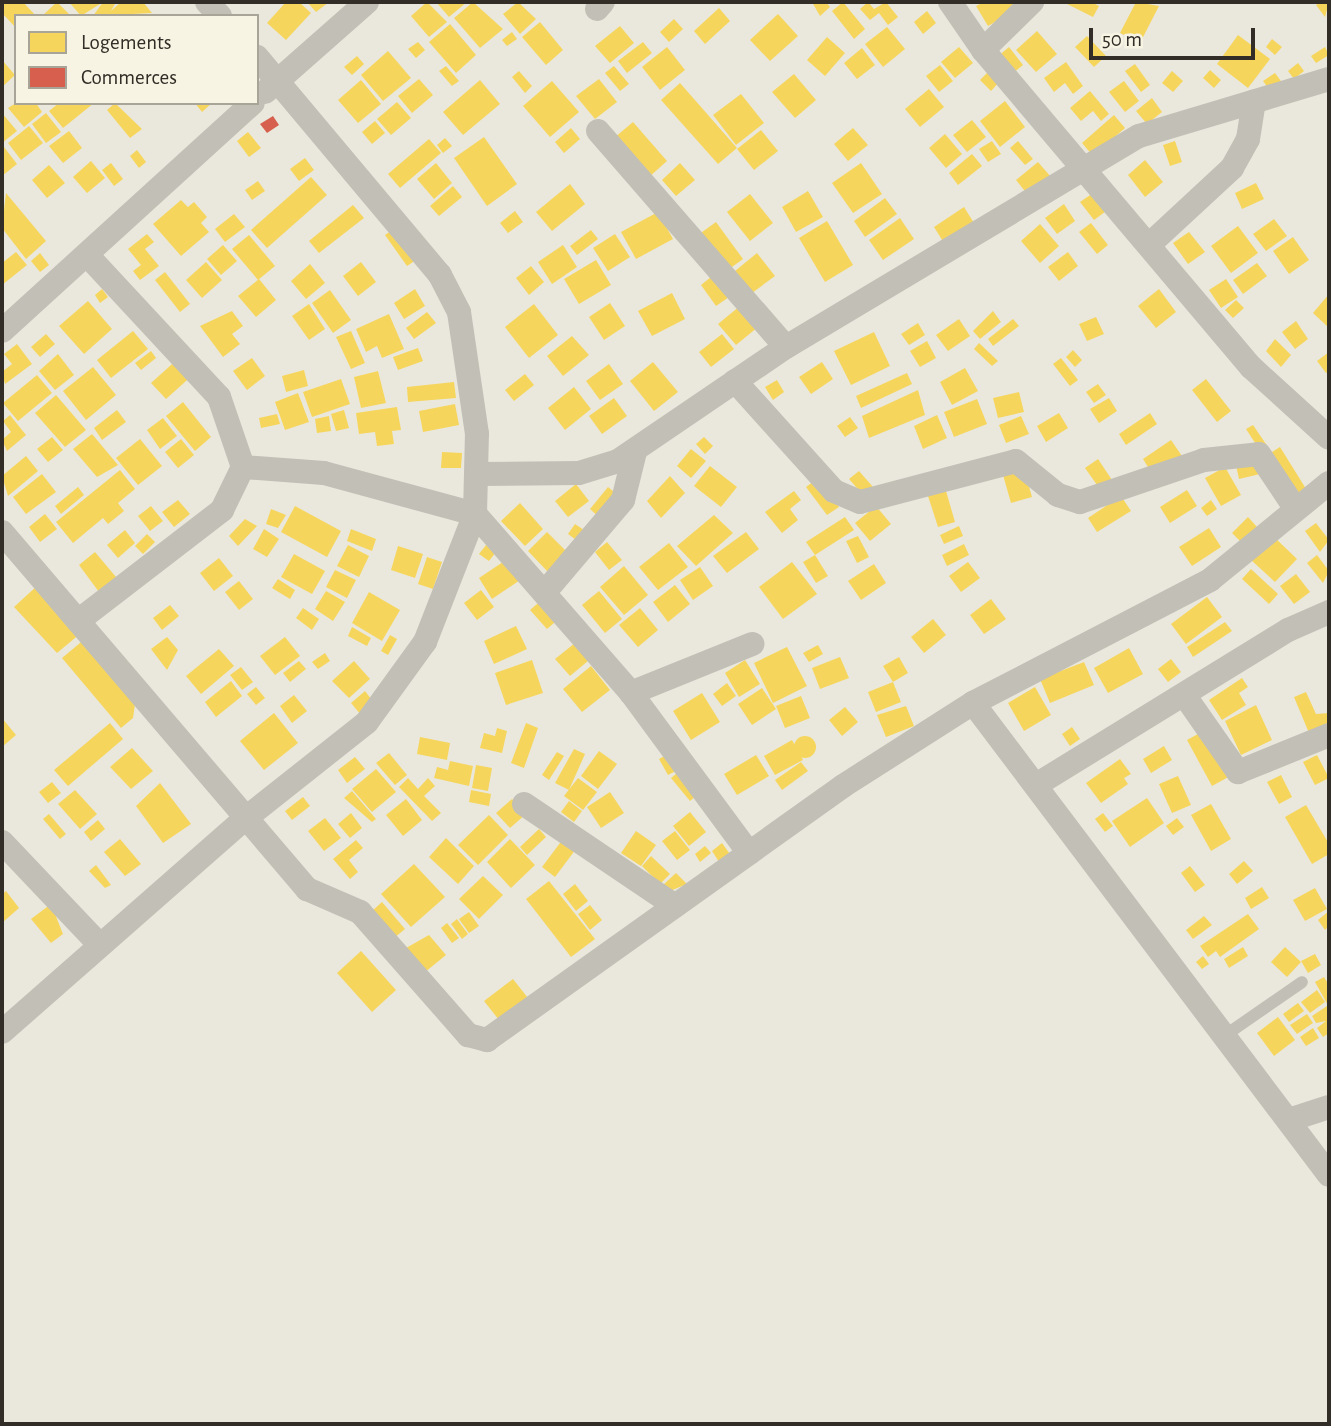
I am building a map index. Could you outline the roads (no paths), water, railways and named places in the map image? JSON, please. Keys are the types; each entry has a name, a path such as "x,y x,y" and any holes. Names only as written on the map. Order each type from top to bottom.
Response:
{"street":[{"path":"259,97 368,2"},
{"path":"950,2 983,50 1150,244 1251,367 1329,438"},
{"path":"983,50 1032,2"},
{"path":"2,1032 98,943 246,818 367,722 408,672 475,514 477,474 472,386 459,312 440,275 259,59"},
{"path":"477,474 579,473 635,452 786,347 1178,119 1254,101 1326,73"},
{"path":"1150,244 1232,168 1248,138 1254,101"},
{"path":"2,331 88,256 251,105"},
{"path":"598,131 786,347"},
{"path":"78,621 222,510 243,467 219,397 88,256"},
{"path":"735,381 834,491 860,502 1016,461 1067,500 1092,500 1203,460 1259,454 1295,508"},
{"path":"545,592 624,500 635,452"},
{"path":"243,467 324,473 475,514 631,693 749,853"},
{"path":"2,532 307,888 360,912 476,1040 503,1033 749,853 973,703 1157,613 1210,580 1295,508 1329,483"},
{"path":"1036,785 1185,696 1288,630 1329,612"},
{"path":"631,693 752,644"},
{"path":"1185,696 1238,772 1329,735"},
{"path":"973,703 1227,1034 1329,1175"},
{"path":"524,804 675,906"},
{"path":"2,842 98,943"},
{"path":"1289,1120 1329,1107"}],"lane":[{"path":"1227,1034 1301,982"}]}
